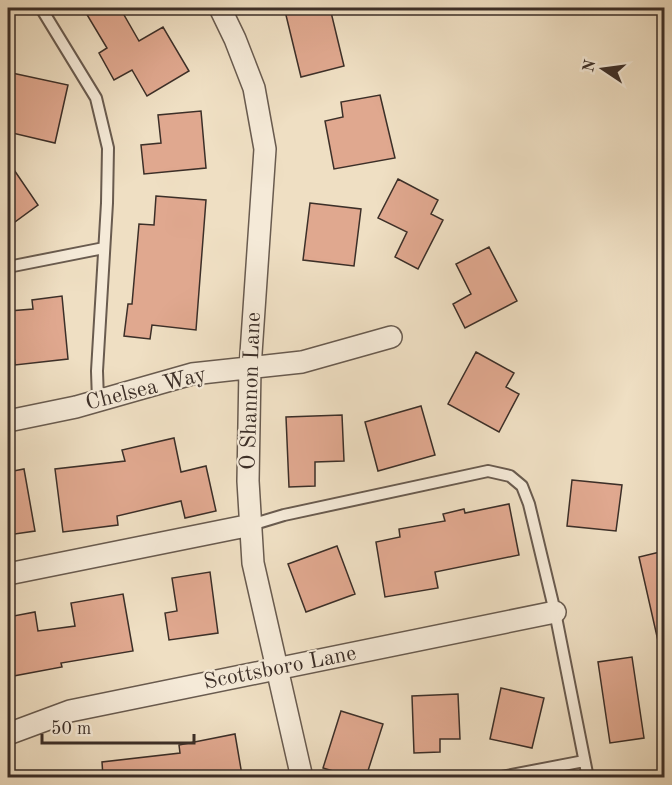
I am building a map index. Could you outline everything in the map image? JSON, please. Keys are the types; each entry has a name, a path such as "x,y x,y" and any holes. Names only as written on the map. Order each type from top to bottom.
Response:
{"street":[{"name":"O Shannon Lane","path":"220,8 254,88 265,148 250,368 248,481 250,525 253,563 302,777"},
{"name":"Chelsea Way","path":"8,421 98,401 192,374 302,362 391,337"},
{"path":"8,574 218,529 250,525"},
{"name":"Scottsboro Lane","path":"8,734 70,711 555,612"}],"lane":[{"path":"41,8 96,98 108,148 97,371 98,401"},
{"path":"8,267 104,248"},
{"path":"250,525 284,515 488,471 510,476 522,486 526,495 555,612 588,777"},
{"path":"496,777 584,761"}],"building":[{"path":"83,8 120,8 139,41 163,27 189,71 147,96 132,70 114,80 99,53 107,48"},
{"path":"299,8 330,8 344,66 301,77 285,11"},
{"path":"12,73 68,85 55,143 8,132 8,92"},
{"path":"380,95 395,158 334,169 325,121 343,117 341,102"},
{"path":"201,111 206,168 144,174 141,145 161,143 158,115"},
{"path":"8,161 38,205 8,227"},
{"path":"398,179 438,200 431,214 443,220 418,269 395,257 407,232 378,218"},
{"path":"156,196 206,200 196,330 152,325 150,339 124,336 128,304 132,304 139,224 154,225"},
{"path":"310,203 361,209 354,266 303,260"},
{"path":"489,247 517,301 465,328 453,304 471,294 456,264"},
{"path":"62,296 68,359 15,365 9,311 33,309 32,300"},
{"path":"476,352 514,373 506,387 519,394 499,432 448,404"},
{"path":"421,406 435,455 378,471 365,422"},
{"path":"342,415 344,461 315,462 315,486 289,487 286,417"},
{"path":"174,438 181,472 206,466 216,511 185,518 181,501 117,516 118,525 63,532 55,469 125,461 122,450"},
{"path":"24,469 35,531 8,535 8,472"},
{"path":"572,480 622,485 616,531 567,526"},
{"path":"509,504 519,555 435,572 438,588 385,597 376,542 400,537 399,529 445,521 443,514 464,509 465,513"},
{"path":"337,546 355,594 306,612 288,564"},
{"path":"664,551 664,640 658,641 639,557"},
{"path":"210,572 218,633 169,640 165,613 177,611 172,578"},
{"path":"123,594 133,651 61,663 62,667 8,677 8,617 35,612 38,631 75,626 71,603"},
{"path":"632,657 644,738 610,743 598,662"},
{"path":"501,688 544,698 532,748 490,739"},
{"path":"458,694 460,739 440,739 440,752 414,753 412,696"},
{"path":"341,711 383,724 366,777 353,777 323,768"},
{"path":"235,734 242,775 103,777 102,762 180,753 179,745"}]}
